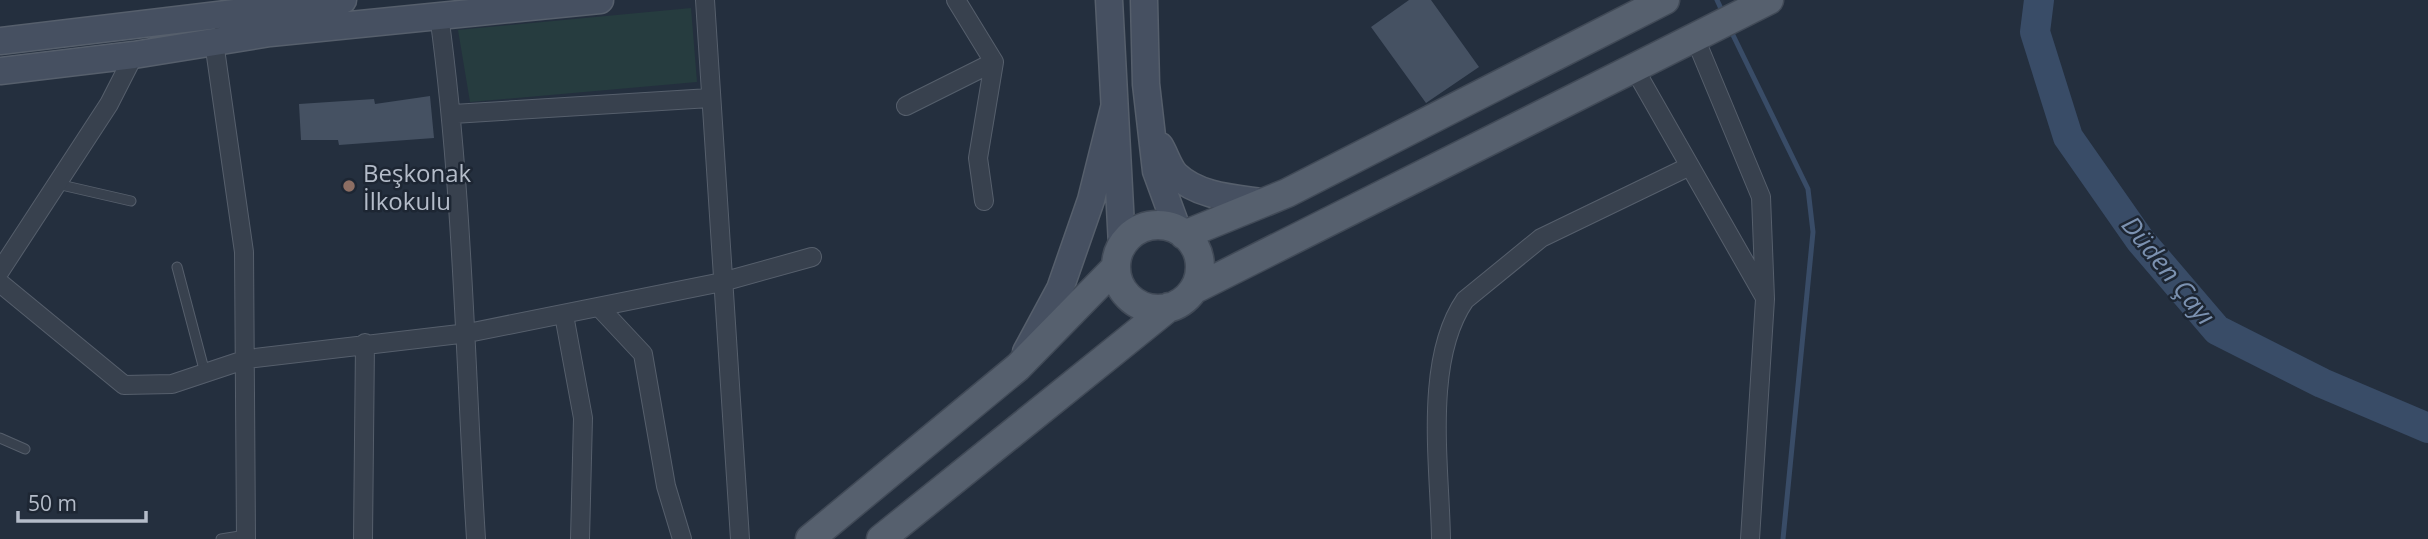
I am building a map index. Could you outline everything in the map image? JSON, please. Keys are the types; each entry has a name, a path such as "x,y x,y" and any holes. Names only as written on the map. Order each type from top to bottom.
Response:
{"main road":[{"path":"1181,233 1287,192 1665,0"},
{"path":"1193,290 1766,1"},
{"path":"810,539 1018,367 1119,256 1130,235 1154,225 1181,233 1197,251 1200,264 1193,290 1187,298 1169,307 881,539"},
{"path":"1119,256 1123,291 1144,307 1169,307"}],"street":[{"path":"0,41 250,6 343,0"},
{"path":"0,71 439,15 600,0"},
{"path":"705,0 740,539"},
{"path":"956,0 994,62 978,159 984,201"},
{"path":"1109,0 1119,256"},
{"path":"1144,0 1150,128 1156,171 1181,233"},
{"path":"214,43 250,6"},
{"path":"439,15 453,114 468,333 476,539"},
{"path":"1695,38 1761,197 1765,299 1750,539"},
{"path":"214,43 244,252 247,359 246,537"},
{"path":"0,271 109,104 134,55"},
{"path":"906,106 994,62"},
{"path":"1634,68 1765,299"},
{"path":"453,114 710,98"},
{"path":"1018,367 1060,289 1091,200 1114,108"},
{"path":"1150,128 1175,174 1197,188 1223,197 1261,202"},
{"path":"1441,539 1438,407 1443,348 1458,309 1465,300 1541,238 1690,166"},
{"path":"0,283 124,385 172,384 247,359 365,343 468,333 722,282 812,257"},
{"path":"599,307 643,354 666,486 682,539"},
{"path":"564,315 583,418 580,539"},
{"path":"363,539 365,343"}],"lane":[{"path":"57,184 131,201"},
{"path":"177,267 205,373"},
{"path":"0,438 25,449"},
{"path":"221,539 246,537"}],"green space":[{"path":"691,8 697,82 470,102 458,30"}],"building":[{"path":"1409,0 1431,0 1479,67 1426,103 1371,27"},
{"path":"430,96 434,138 339,145 338,140 301,140 299,104 374,99 375,104"}],"waterway":[{"path":"1717,0 1723,13"},
{"name":"Düden Çayı","path":"2039,0 2035,32 2068,137 2140,240 2217,330 2322,383 2428,428"},
{"path":"1730,29 1808,189 1813,232 1783,539"}],"place":[{"name":"Beşkonak İlkokulu","path":"349,186"}]}
